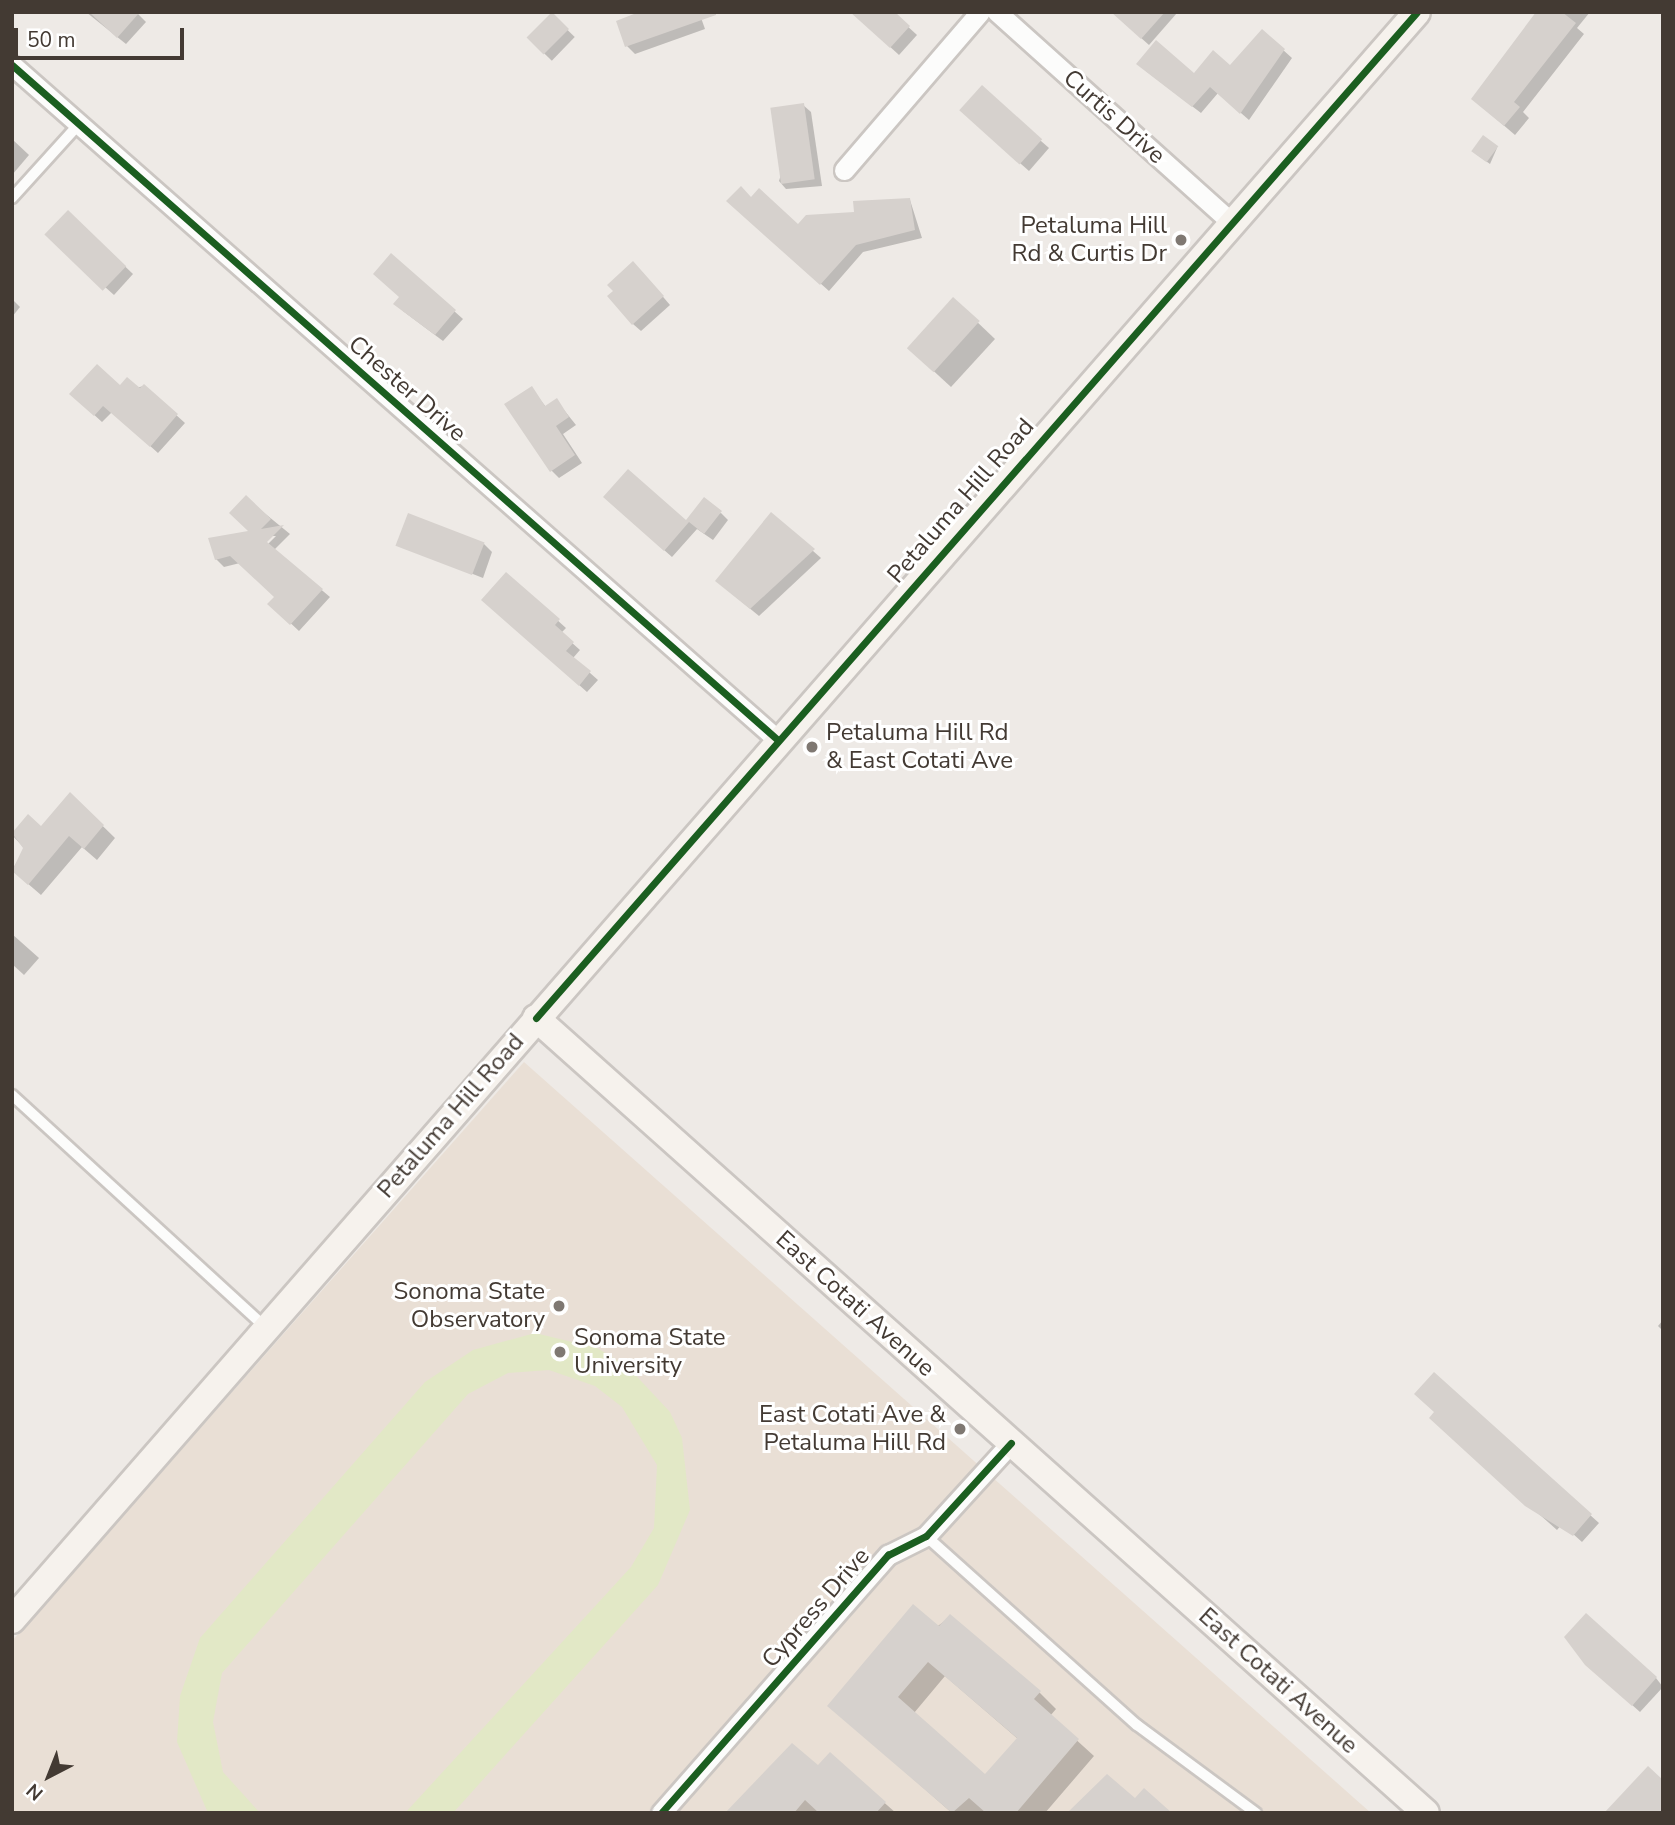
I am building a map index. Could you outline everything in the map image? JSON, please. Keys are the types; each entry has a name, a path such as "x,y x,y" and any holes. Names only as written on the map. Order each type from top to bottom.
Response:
{"main road":[{"name":"Petaluma Hill Road","path":"12,1620 778,740 1418,12"},
{"name":"East Cotati Avenue","path":"536,1018 1426,1813"}],"street":[{"path":"844,170 980,12"},
{"name":"Curtis Drive","path":"997,12 1231,222"},
{"name":"Chester Drive","path":"12,65 778,740"},
{"name":"Cypress Drive","path":"662,1813 888,1555 926,1536 1011,1443"}],"lane":[{"path":"12,198 79,124"},
{"path":"12,1095 266,1328"},
{"path":"926,1536 1137,1725 1256,1813"}],"shaded area":[{"name":"Sonoma State University","path":"524,1062 1371,1813 12,1813 12,1641"}],"green space":[{"path":"535,1333 597,1348 627,1366 670,1412 682,1438 690,1510 658,1585 453,1813 405,1813 631,1567 654,1528 657,1465 622,1407 595,1386 549,1370 508,1373 468,1394 222,1673 213,1722 223,1772 260,1813 208,1813 177,1742 180,1696 200,1638 425,1382 473,1350"}],"building":[{"path":"89,12 140,12 117,38"},
{"path":"552,12 569,29 544,54 527,37"},
{"path":"639,12 716,12 716,15 625,47 616,21"},
{"path":"850,12 895,12 910,26 890,48"},
{"path":"1111,12 1165,12 1141,39"},
{"path":"1536,12 1562,12 1576,23 1514,102 1520,107 1504,126 1471,99"},
{"path":"1262,29 1285,49 1240,114 1210,87 1192,107 1136,64 1156,40 1194,73 1213,50 1230,65"},
{"path":"982,85 1042,139 1019,164 959,110"},
{"path":"804,103 815,179 781,184 770,108"},
{"path":"1483,135 1498,146 1487,162 1471,151"},
{"path":"741,186 751,197 759,188 798,224 806,215 854,212 853,201 910,198 915,230 856,245 820,285 726,201"},
{"path":"68,210 126,266 103,291 44,234"},
{"path":"391,253 456,310 435,335 393,304 399,297 373,274"},
{"path":"633,261 664,296 632,325 607,296 613,291 607,285"},
{"path":"953,297 980,321 934,372 907,348"},
{"path":"97,364 120,385 127,377 140,388 144,384 178,414 150,447 103,406 94,416 69,394"},
{"path":"532,386 545,406 557,398 569,417 556,426 575,455 550,472 504,404"},
{"path":"628,469 686,520 704,497 722,511 704,534 689,522 664,551 603,497"},
{"path":"246,495 271,519 261,529 284,525 267,542 323,589 290,625 267,604 274,597 230,556 215,560 208,538 248,531 229,513"},
{"path":"771,512 815,549 750,609 715,581"},
{"path":"408,513 485,542 472,575 395,546"},
{"path":"506,572 560,619 555,625 574,642 566,651 591,671 579,686 481,600"},
{"path":"70,792 104,825 84,849 69,836 28,885 12,871 23,848 12,833 28,814 41,826"},
{"path":"1434,1372 1592,1514 1573,1536 1525,1506 1429,1418 1434,1412 1414,1394"},
{"path":"913,1604 939,1626 950,1614 1041,1691 1034,1699 1079,1739 1016,1813 986,1813 969,1798 952,1813 827,1706","holes":["928,1662 1017,1738 985,1774 898,1697"]},
{"path":"1586,1613 1657,1677 1632,1706 1585,1665 1564,1637"},
{"path":"792,1743 818,1765 830,1752 886,1802 876,1813 819,1813 805,1800 794,1813 725,1813"},
{"path":"1648,1766 1663,1780 1663,1813 1604,1813"},
{"path":"1107,1774 1135,1798 1144,1788 1172,1813 1067,1813"}],"cycle path":[{"path":"536,1018 1417,12"},
{"path":"12,65 778,740"},
{"path":"661,1813 888,1555 926,1536 1011,1443"}],"place":[{"name":"Petaluma Hill Rd & Curtis Dr","path":"1181,240"},
{"name":"Petaluma Hill Rd & East Cotati Ave","path":"812,747"},
{"name":"Sonoma State Observatory","path":"559,1306"},
{"name":"Sonoma State University","path":"560,1352"},
{"name":"East Cotati Ave & Petaluma Hill Rd","path":"960,1429"}]}
